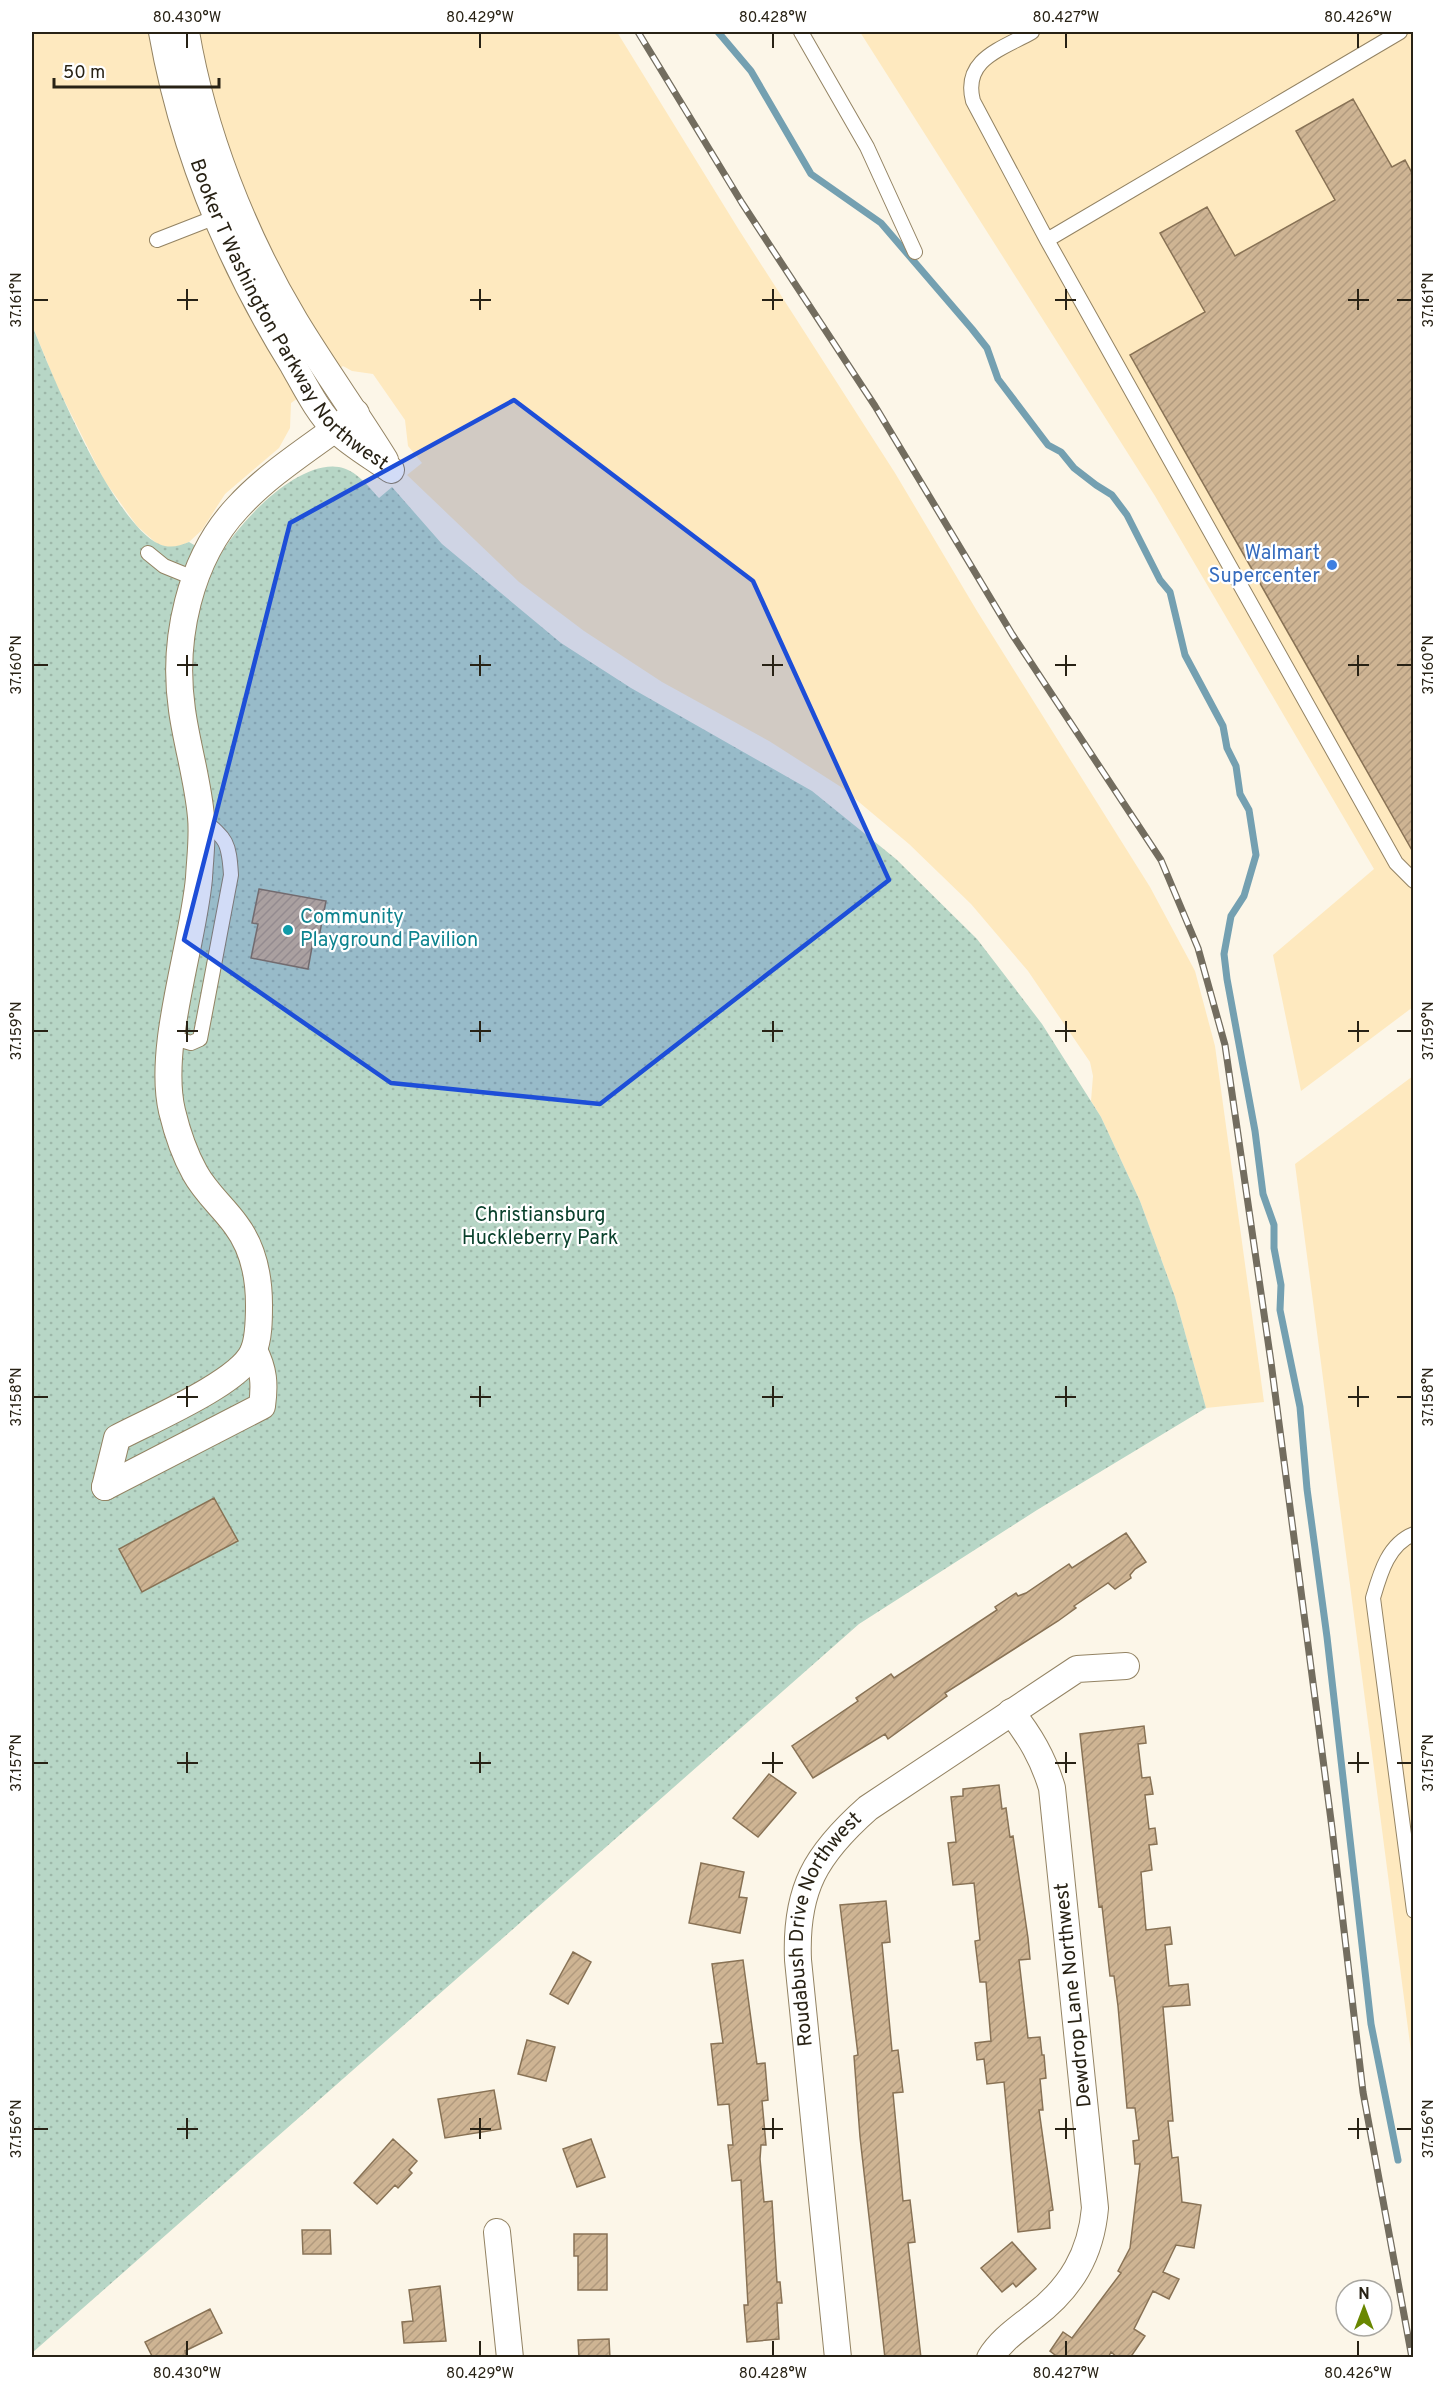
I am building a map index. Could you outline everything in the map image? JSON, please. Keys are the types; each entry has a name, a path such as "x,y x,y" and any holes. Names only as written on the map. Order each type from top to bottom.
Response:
{"street":[{"name":"Booker T Washington Parkway Northwest","path":"162,32 168,64 196,167 216,217 272,332 335,429 391,470 294,319 248,229 217,154 186,32"},
{"path":"254,1350 262,1366 265,1382 262,1406 105,1487 117,1438 229,1379 246,1365 254,1350 259,1315 259,1284 253,1255 237,1226 214,1201 194,1172 178,1131 169,1093 171,1037 196,905 201,819 180,692 183,624 196,579 217,534 236,508 261,485 356,413"},
{"name":"Roudabush Drive Northwest","path":"838,2358 798,1960 796,1926 804,1893 819,1861 841,1832 868,1808 1077,1669 1126,1666"},
{"name":"Dewdrop Lane Northwest","path":"990,2358 1012,2333 1053,2301 1067,2286 1088,2251 1095,2208 1052,1788 1045,1764 1035,1744 1011,1712"},
{"path":"497,2232 510,2358"}],"lane":[{"path":"801,32 867,147 915,252"},
{"path":"1032,32 980,61 969,87 982,120 1396,863 1413,881"},
{"path":"1047,240 1400,32"},
{"path":"157,240 216,217"},
{"path":"148,553 164,566 196,579"},
{"path":"1413,1534 1383,1563 1373,1598 1413,1911"}],"highlighted area":[{"path":"514,400 753,581 889,880 600,1104 391,1083 184,940 290,523"}],"shaded area":[{"path":"32,32 617,32 739,230 895,473 977,611 1150,887 1195,971 1215,1046 1264,1402 1206,1408 1175,1297 1140,1201 1101,1117 1091,1101 1093,1076 1090,1062 1028,971 971,904 909,844 841,787 769,741 662,682 584,631 519,582 407,475 422,463 408,446 405,420 373,374 352,371 343,366 291,403 290,428 279,448 225,494 202,530 189,542 177,547 166,547 156,543 137,526 104,480 57,386 32,325"},
{"path":"860,32 1413,32 1413,1007 1301,1091 1273,955 1374,869 1155,496"},
{"path":"1413,1076 1413,2067 1295,1164"}],"green space":[{"name":"Christiansburg Huckleberry Park","path":"32,325 68,410 104,478 122,508 141,531 159,544 174,546 189,542 218,559 238,529 269,498 304,474 322,468 339,467 351,471 379,498 392,487 442,544 561,643 631,688 812,791 896,859 977,939 1042,1024 1101,1117 1140,1201 1175,1297 1206,1408 1037,1510 859,1624 32,2353"}],"building":[{"name":"Walmart Supercenter","path":"1353,99 1392,167 1405,160 1413,175 1413,852 1130,355 1205,312 1160,233 1207,207 1235,256 1335,200 1296,131"},
{"name":"Community Playground Pavilion","path":"259,889 326,901 319,937 314,936 308,969 251,958 258,924 252,923"},
{"path":"214,1498 238,1541 142,1592 119,1549"},
{"path":"1126,1533 1146,1562 1135,1569 1130,1575 1131,1578 1115,1589 1108,1583 1074,1606 1076,1608 1058,1621 945,1693 947,1696 888,1739 885,1734 813,1778 792,1746 858,1701 856,1698 891,1674 894,1678 997,1610 995,1607 1016,1593 1018,1596 1026,1593 1069,1564 1072,1568"},
{"path":"1144,1726 1146,1743 1138,1744 1142,1778 1150,1777 1153,1794 1145,1795 1149,1829 1155,1828 1157,1844 1149,1845 1152,1870 1141,1872 1146,1930 1170,1927 1172,1944 1165,1945 1169,1986 1188,1984 1190,2005 1163,2007 1173,2121 1168,2121 1172,2158 1178,2157 1182,2202 1201,2205 1194,2248 1176,2245 1163,2272 1179,2279 1169,2299 1153,2291 1134,2329 1145,2336 1130,2358 1118,2358 1111,2352 1108,2358 1059,2358 1050,2351 1063,2332 1072,2338 1121,2273 1118,2271 1130,2248 1140,2164 1135,2164 1133,2141 1139,2140 1135,2108 1127,2108 1118,2006 1114,1976 1110,1976 1102,1906 1099,1907 1080,1734"},
{"path":"769,1774 796,1793 758,1837 733,1818"},
{"path":"999,1785 1002,1809 1006,1808 1010,1837 1013,1836 1028,1938 1030,1959 1019,1960 1028,2038 1040,2037 1042,2055 1044,2055 1046,2078 1040,2079 1043,2110 1039,2110 1053,2210 1049,2211 1050,2228 1018,2232 1004,2082 987,2084 984,2059 977,2060 975,2043 991,2041 986,1982 980,1982 975,1941 980,1940 974,1883 953,1885 948,1843 956,1842 951,1797 963,1796 963,1789"},
{"path":"701,1863 744,1872 739,1897 747,1898 740,1933 689,1923"},
{"path":"886,1901 890,1942 882,1943 892,2051 898,2050 903,2092 893,2093 903,2201 910,2200 915,2242 908,2243 921,2358 885,2358 860,2137 854,2056 858,2055 840,1905"},
{"path":"573,1952 591,1962 568,2004 550,1994"},
{"path":"743,1960 757,2064 765,2063 768,2100 762,2101 766,2145 761,2145 760,2159 764,2202 772,2201 777,2282 780,2282 782,2303 777,2303 779,2339 747,2342 744,2305 748,2305 741,2180 732,2181 728,2145 733,2145 729,2104 718,2105 711,2044 723,2043 712,1964"},
{"path":"527,2040 555,2047 546,2081 518,2074"},
{"path":"494,2090 501,2129 445,2138 438,2099"},
{"path":"393,2139 417,2161 409,2170 412,2173 398,2188 395,2185 377,2204 354,2183"},
{"path":"591,2139 605,2177 577,2187 563,2149"},
{"path":"302,2230 330,2230 331,2254 303,2254"},
{"path":"574,2234 607,2234 607,2290 578,2290 578,2256 574,2256"},
{"path":"1012,2242 1036,2269 1016,2287 1013,2283 1002,2292 981,2268"},
{"path":"440,2286 446,2341 404,2343 402,2322 413,2321 409,2290"},
{"path":"210,2309 222,2333 185,2351 187,2358 153,2358 145,2342"},
{"path":"609,2339 610,2358 579,2358 578,2340"}],"waterway":[{"path":"718,32 751,71 811,174 881,223 987,348 998,379 1048,445 1061,452 1074,468 1112,495 1127,515 1160,580 1170,592 1185,655 1223,726 1227,748 1236,766 1240,794 1249,810 1256,855 1244,896 1231,916 1224,954 1255,1131 1263,1194 1274,1225 1274,1248 1281,1285 1280,1310 1300,1407 1307,1489 1327,1637 1371,2024 1398,2160"}],"railway":[{"path":"638,32 742,203 875,406 1012,634 1161,860 1198,948 1225,1045 1271,1362 1332,1828 1363,2092 1412,2358"}],"place":[{"name":"Walmart Supercenter","path":"1332,565"},
{"name":"Community Playground Pavilion","path":"288,930"}]}
